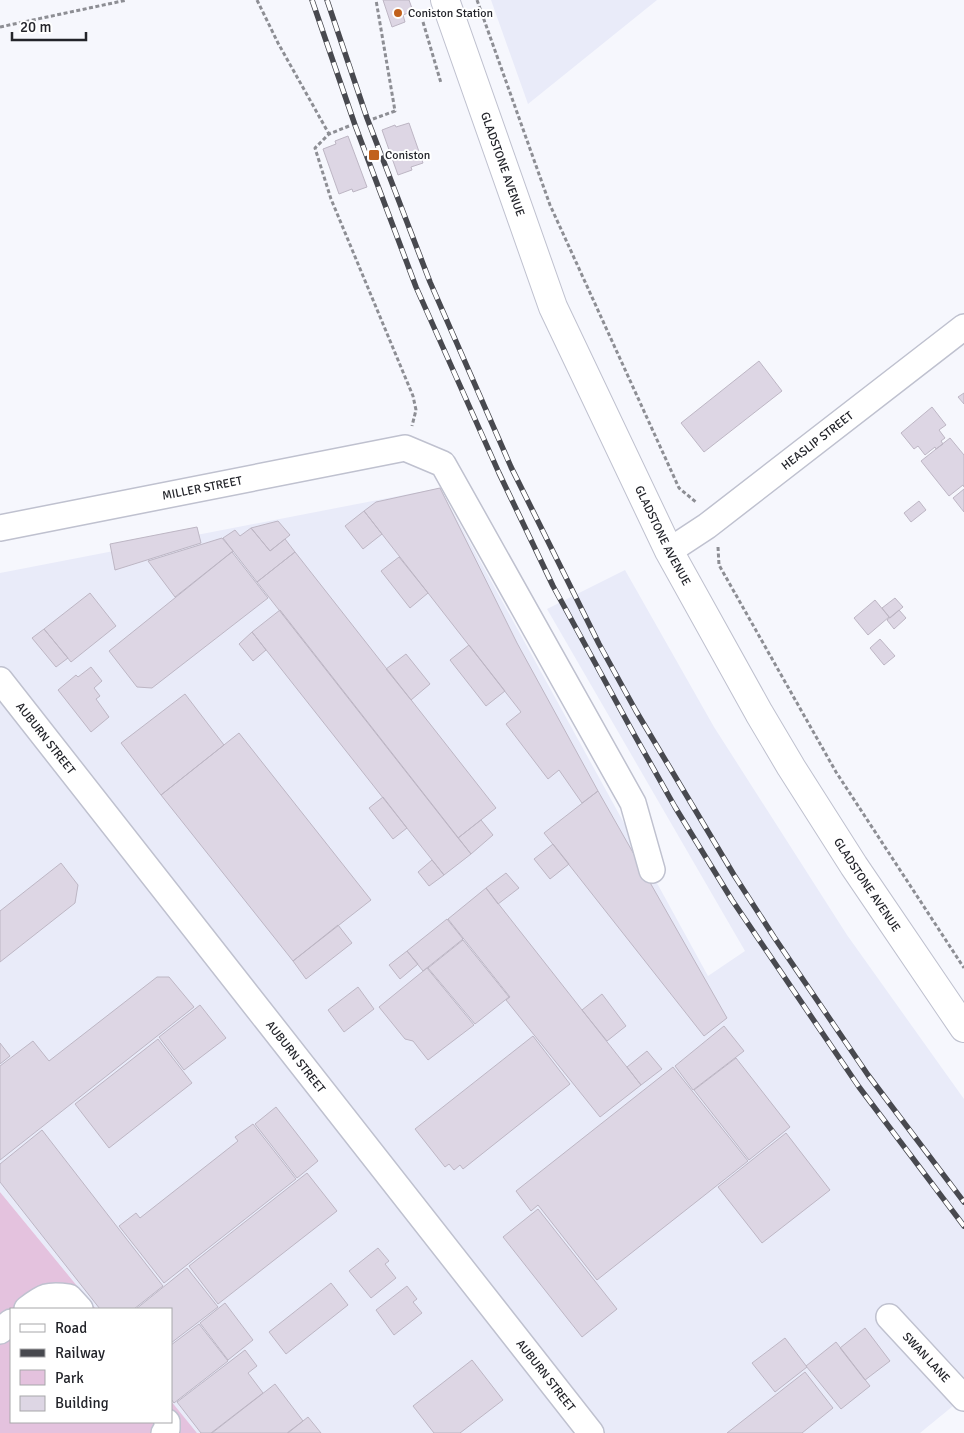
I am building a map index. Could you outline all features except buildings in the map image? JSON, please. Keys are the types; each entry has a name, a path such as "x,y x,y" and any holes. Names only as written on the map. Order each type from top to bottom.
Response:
{"main road":[{"name":"GLADSTONE AVENUE","path":"445,0 553,307 669,551 758,713 790,767 854,866 964,1028"}],"street":[{"name":"HEASLIP STREET","path":"669,551 707,526 964,327"},
{"name":"MILLER STREET","path":"0,528 406,448"},
{"path":"406,448 443,464 448,472 633,803 652,870"},
{"name":"AUBURN STREET","path":"0,680 591,1433"},
{"path":"28,1308 37,1301 52,1295 69,1297 79,1308"},
{"name":"SWAN LANE","path":"889,1317 964,1398"},
{"path":"0,1331 10,1323"}],"path":[{"path":"0,27 127,0"},
{"path":"257,0 278,43 329,134"},
{"path":"374,119 395,111 376,0"},
{"path":"477,0 550,205 679,488 697,503"},
{"path":"422,18 441,83"},
{"path":"349,126 329,134 314,148 331,199 415,403 415,418 406,448"},
{"path":"719,549 719,565 836,772 964,968"}],"shaded area":[{"path":"491,0 657,0 528,104"},
{"path":"440,488 708,976 745,951 547,609 625,570 714,727 847,935 964,1099 964,1397 920,1433 197,1433 172,1402 172,1308 95,1308 0,1192 0,573"}],"green space":[{"path":"0,1192 95,1308 10,1308 10,1423 172,1423 172,1402 197,1433 0,1433"}],"railway":[{"path":"312,0 355,125 416,287 499,473 553,586 675,807 732,900 859,1087 964,1226"},
{"path":"327,0 367,118 430,282 511,467 599,644 636,711 734,875 774,937 868,1075 964,1202"}],"place":[{"name":"Coniston Station","path":"398,13"},
{"name":"Coniston","path":"374,155"}]}
